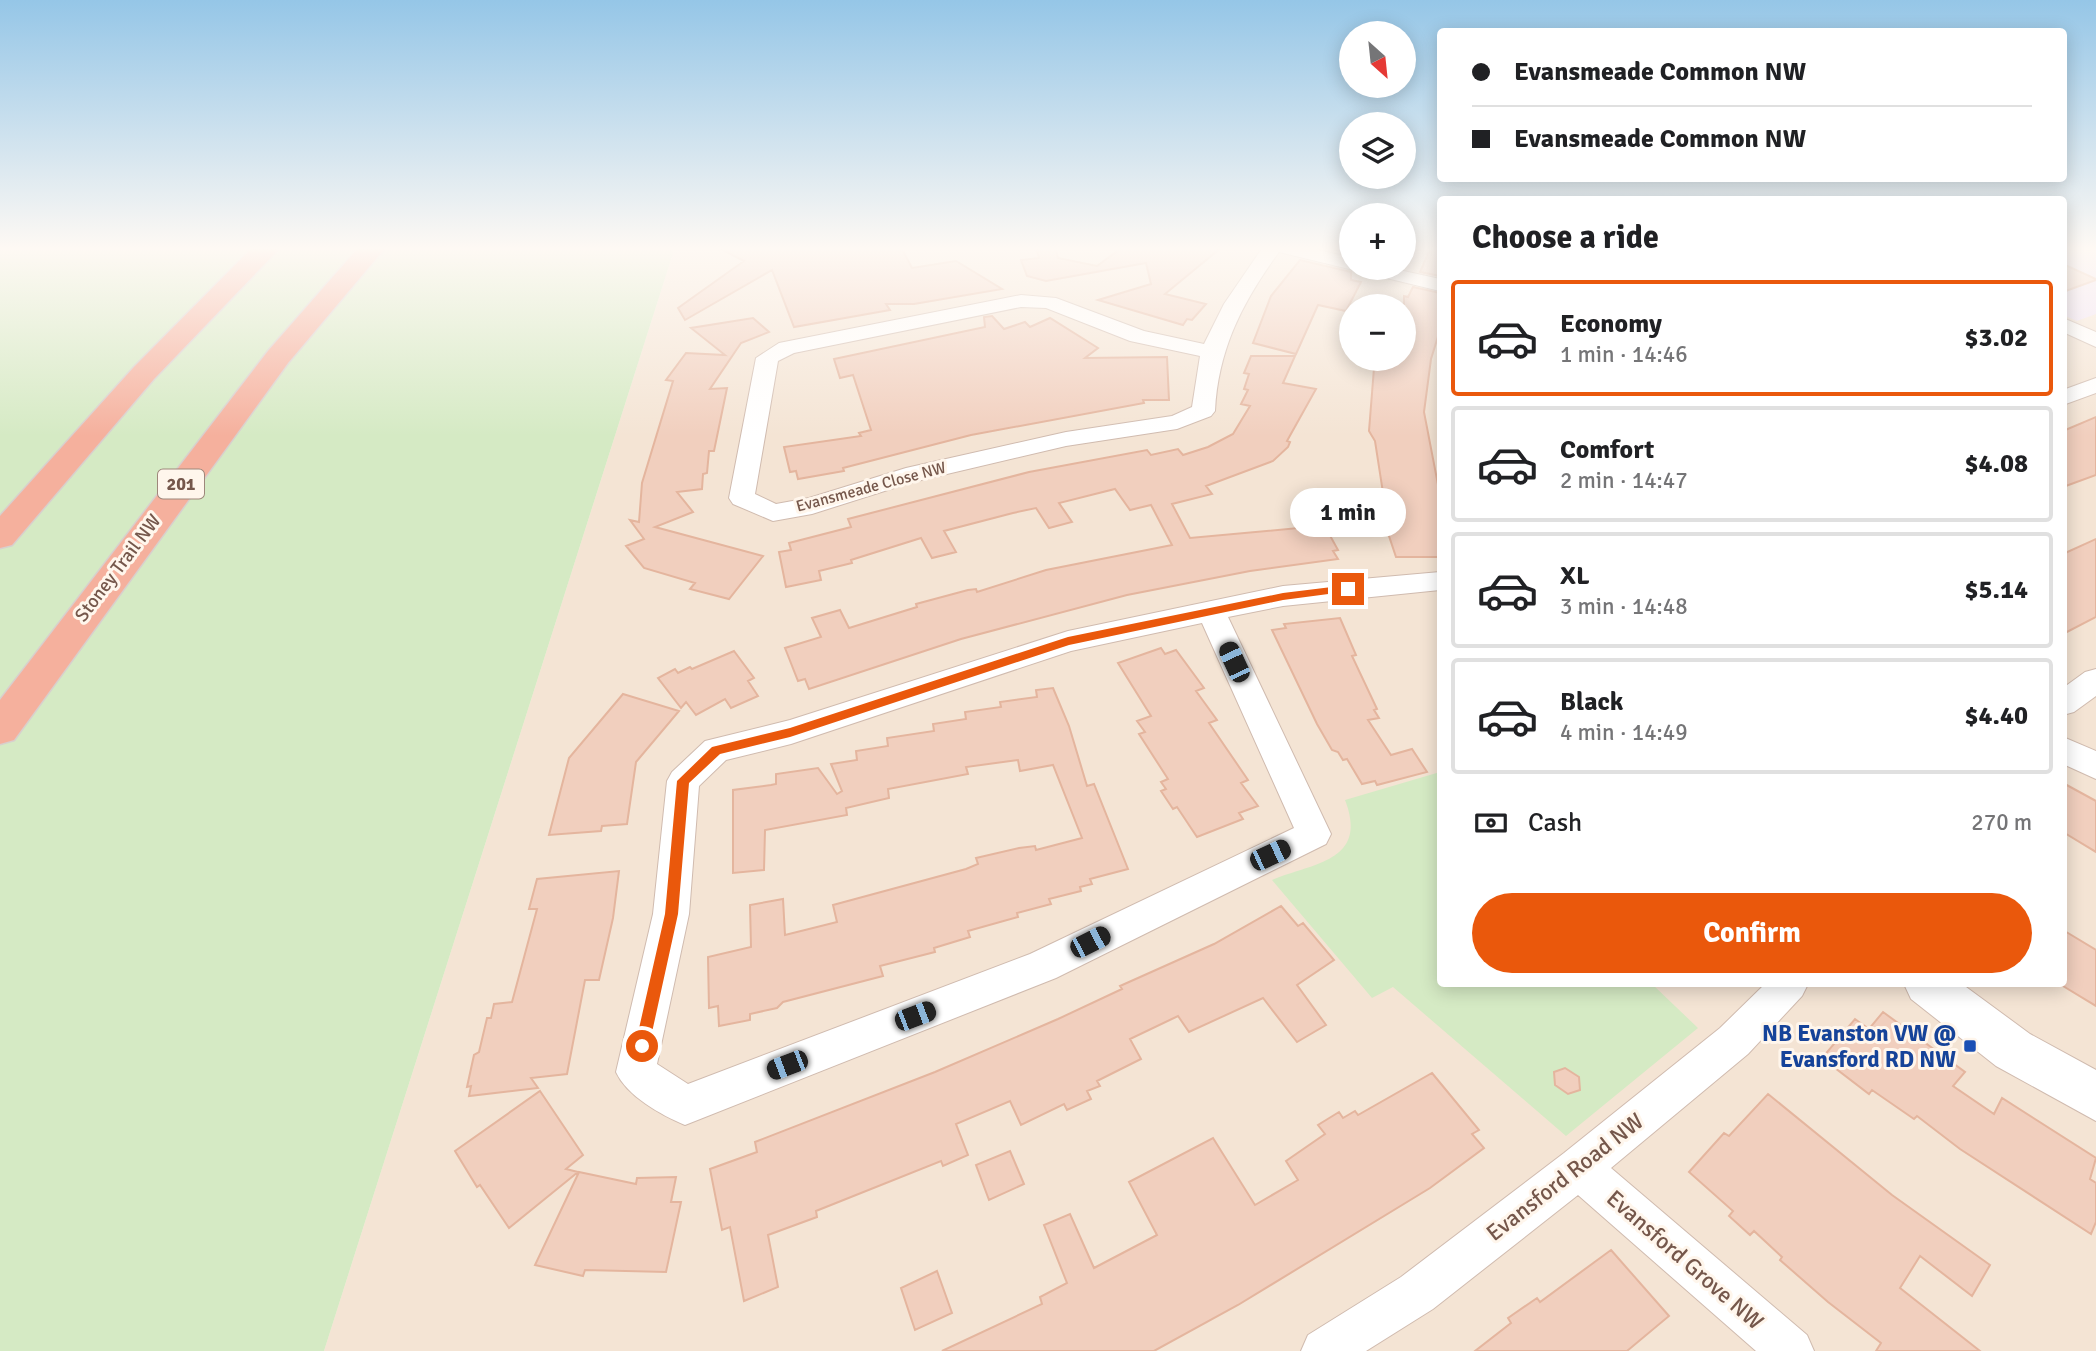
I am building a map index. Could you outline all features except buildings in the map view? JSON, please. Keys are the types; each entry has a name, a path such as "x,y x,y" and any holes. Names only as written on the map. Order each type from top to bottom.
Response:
{"highway":[{"path":"0,537 144,373 206,310"},
{"name":"Stoney Trail NW","path":"0,729 262,377 319,310"}],"street":[{"name":"Evansmeade Close NW","path":"985,310 916,321 787,348 767,358 742,498 773,513 812,506 906,476 1053,442 1177,422 1203,411 1203,385 1212,352 1230,310"},
{"name":"Evansmeade Close NW","path":"1073,310 1138,336 1212,352"},
{"path":"2067,326 2096,340"},
{"path":"2067,396 2096,385"},
{"path":"1211,612 1314,834 1043,966 685,1105 636,1072 671,914 683,781 716,750 790,732 1068,641 1283,596 1437,580"},
{"path":"2067,701 2096,680"},
{"path":"2067,751 2096,766"},
{"name":"Evansford Road NW","path":"1324,1351 1417,1293 1579,1168 1734,1041 1786,987"},
{"path":"1931,987 2013,1050 2096,1097"},
{"name":"Evansford Grove NW","path":"1579,1168 1791,1351"}],"shaded area":[{"path":"655,310 1339,310 1339,371 1416,371 1416,310 1437,310 1437,987 2067,987 2067,310 2096,310 2096,1351 324,1351"},
{"path":"2067,310 2096,310 2096,314 2077,321 2067,317"}],"green space":[{"path":"0,310 655,310 324,1351 0,1351"},
{"path":"1437,773 1437,987 1655,987 1698,1028 1566,1136 1393,987 1372,998 1272,880 1319,864 1343,848 1349,836 1350,821 1345,800"}],"place":[{"name":"NB Evanston VW @ Evansford RD NW","path":"1970,1046"}],"route":[{"path":"642,1046 671,914 683,781 716,750 790,732 1068,641 1283,596 1348,589"}]}
